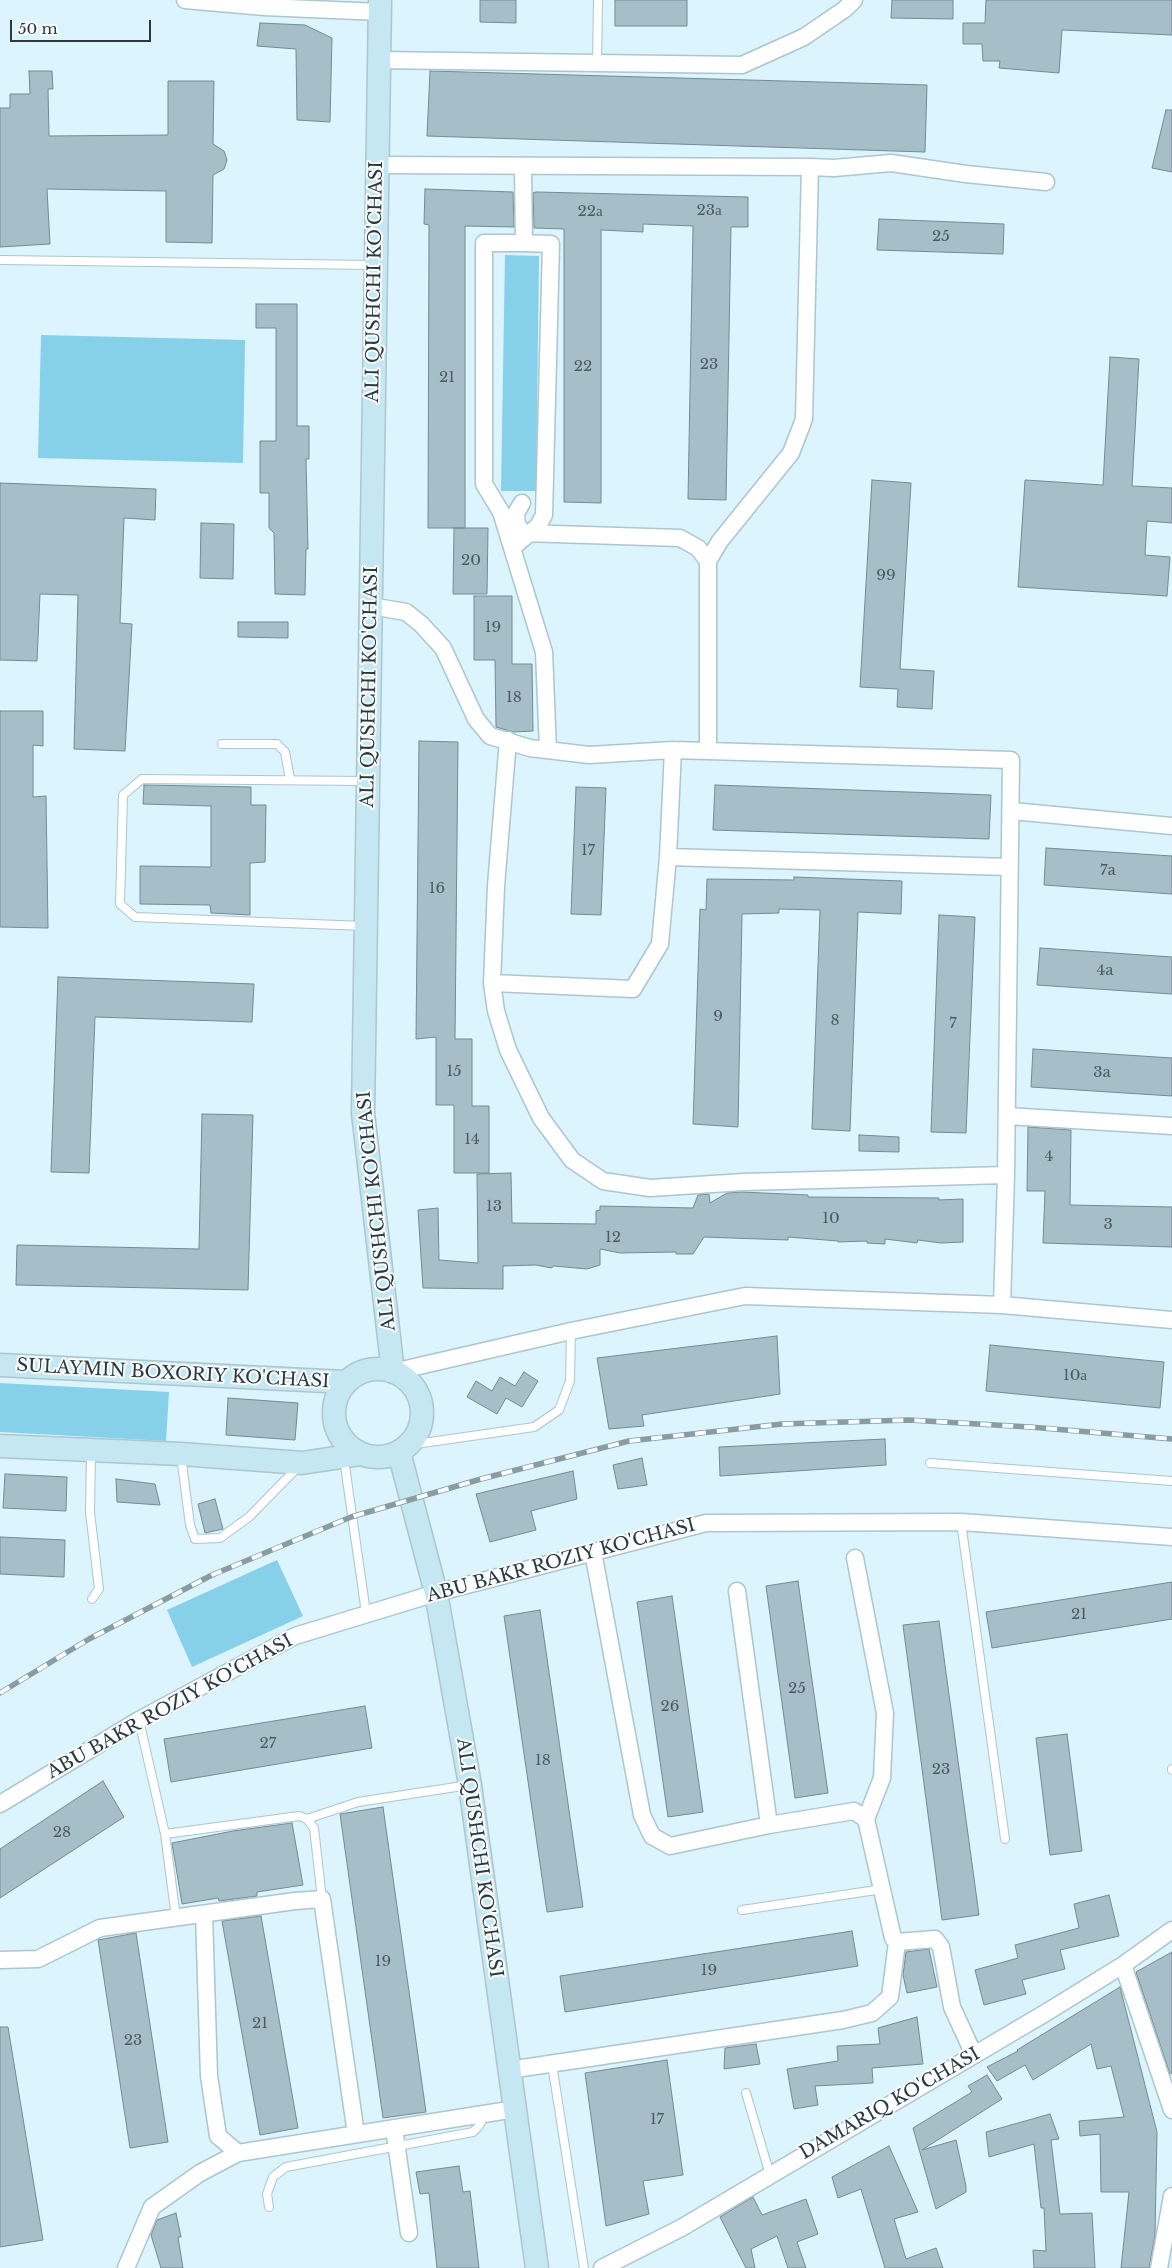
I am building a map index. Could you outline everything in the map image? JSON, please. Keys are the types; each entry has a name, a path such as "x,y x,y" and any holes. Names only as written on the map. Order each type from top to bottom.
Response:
{"main road":[{"name":"ALI QUSHCHI KO'CHASI","path":"380,6 376,165 363,1113 393,1372"},
{"name":"SULAYMIN BOXORIY KO'CHASI","path":"0,1365 346,1382"},
{"path":"0,1446 181,1454 302,1463 352,1455 387,1456 404,1448 419,1426 422,1418 421,1404 416,1390 406,1379 393,1372 381,1369 368,1370 356,1374 346,1382 338,1394 334,1408 335,1422 340,1436 349,1447 352,1455"},
{"path":"302,1463 326,1440 327,1424 327,1410 307,1381"},
{"name":"ALI QUSHCHI KO'CHASI","path":"404,1448 436,1592 470,1785 537,2268"}],"street":[{"path":"185,0 264,7 380,6"},
{"path":"378,60 742,65 804,37 845,9 854,0"},
{"path":"376,165 834,168 891,163 966,174 1046,182"},
{"path":"524,166 524,243"},
{"path":"708,751 708,561 720,540 791,453 804,419 810,167"},
{"path":"512,548 538,526 544,515 550,244 484,243 484,484 501,512 512,548 544,652 548,750"},
{"path":"522,502 516,513 517,525 524,532 680,538 698,548 708,561"},
{"path":"371,606 406,612 421,624 443,648 476,719 490,736 530,748 589,755 673,750 1011,760 1012,811 1009,867 1007,1116 1002,1305"},
{"path":"508,740 496,886 492,983 496,1011 508,1050 541,1118 572,1160 603,1181 650,1188 744,1182 1006,1175"},
{"path":"492,983 633,989 660,944 668,857 673,750"},
{"path":"1012,811 1172,826"},
{"path":"668,857 1009,867"},
{"path":"1007,1116 1172,1126"},
{"path":"393,1372 571,1331 746,1296 1002,1305 1172,1320"},
{"name":"ABU BAKR ROZIY KO'CHASI","path":"0,1804 139,1720 295,1636 436,1592 706,1523 960,1522 1172,1536"},
{"path":"593,1552 642,1815 652,1836 670,1846 769,1825 854,1811 866,1818"},
{"path":"856,1558 886,1713 882,1778 866,1818 893,1938 897,1942"},
{"path":"738,1591 769,1825"},
{"path":"0,1960 38,1958 100,1928 322,1899 356,2134"},
{"path":"204,1914 209,2076 218,2136 238,2153"},
{"name":"DAMARIQ KO'CHASI","path":"602,2268 682,2228 974,2055 1123,1965 1172,1930"},
{"path":"897,1942 935,1939 941,1947 952,2007 974,2055"},
{"path":"509,2070 844,2020 872,2013 890,1998 897,1942"},
{"path":"1123,1965 1172,2110"},
{"path":"126,2268 128,2259 152,2207 200,2173 238,2153 515,2109"},
{"path":"394,2128 409,2233"},
{"path":"1159,2268 1172,2196"}],"lane":[{"path":"597,63 598,0"},
{"path":"0,260 375,265"},
{"path":"222,744 277,744 285,752 290,779"},
{"path":"366,926 134,917 120,904 123,795 142,779 368,781"},
{"path":"404,1448 534,1428 553,1415 559,1410 570,1382 571,1331"},
{"path":"91,1450 90,1512 99,1590 92,1598"},
{"path":"181,1454 190,1525 195,1539 220,1538 249,1517 302,1463"},
{"path":"352,1455 366,1613"},
{"path":"930,1464 1172,1481"},
{"path":"960,1522 1005,1839"},
{"path":"139,1720 165,1834 176,1918"},
{"path":"307,1819 358,1802 470,1785"},
{"path":"165,1834 299,1816 307,1819 314,1828 322,1899"},
{"path":"742,1910 883,1890"},
{"path":"552,2064 584,2268"},
{"path":"746,2093 770,2175"},
{"path":"269,2207 267,2194 273,2177 286,2167 473,2132 479,2126 485,2114"}],"shaded area":[{"path":"505,255 539,256 536,491 501,491"},
{"path":"41,335 245,340 243,463 38,458"},
{"path":"0,1383 169,1392 166,1441 0,1432"},
{"path":"277,1560 303,1616 192,1667 167,1610"}],"building":[{"path":"480,0 516,0 516,23 480,22"},
{"path":"615,0 687,0 687,26 615,26"},
{"path":"892,0 953,0 953,19 891,18"},
{"path":"986,0 1172,0 1172,35 1062,30 1059,73 999,68 1000,61 983,61 982,44 963,44 963,23 985,23"},
{"path":"260,23 305,25 332,38 330,122 297,120 296,49 257,46"},
{"path":"29,71 52,71 53,89 48,89 49,136 168,135 168,81 214,81 213,144 224,151 227,160 224,169 213,175 212,243 166,242 166,191 47,189 50,244 0,247 0,108 10,108 10,94 30,94"},
{"path":"430,71 927,85 925,152 427,136"},
{"path":"1166,110 1172,110 1172,172 1152,168"},
{"path":"425,189 513,192 514,227 465,226 465,528 428,528 429,225 424,224"},
{"path":"533,193 748,197 748,227 731,227 726,500 688,499 693,226 643,224 643,232 601,230 601,503 564,502 564,229 534,228"},
{"path":"879,219 1004,224 1003,254 877,250"},
{"path":"256,304 297,304 297,426 309,426 309,459 306,459 308,549 306,549 305,595 275,594 274,533 269,528 269,493 260,493 260,441 276,441 276,328 256,328"},
{"path":"1110,357 1139,359 1132,486 1172,488 1172,523 1147,521 1145,555 1170,557 1167,596 1018,587 1025,480 1103,485"},
{"path":"872,480 911,483 900,669 934,671 932,709 897,707 898,689 860,687"},
{"path":"0,483 156,489 155,520 124,518 120,623 132,624 125,751 74,749 78,595 40,594 37,661 0,660"},
{"path":"201,523 234,524 233,579 200,578"},
{"path":"454,528 488,528 487,594 453,594"},
{"path":"474,596 512,596 512,664 532,664 533,731 513,732 496,727 495,660 474,660"},
{"path":"238,622 288,622 288,638 238,637"},
{"path":"0,711 43,711 43,746 33,745 33,797 46,796 48,928 0,927"},
{"path":"419,741 458,742 455,1039 472,1039 472,1106 489,1106 489,1173 454,1173 454,1105 436,1105 436,1037 416,1039"},
{"path":"144,785 251,787 251,805 266,805 265,862 250,863 250,915 211,913 210,905 140,904 140,866 211,867 211,806 143,804"},
{"path":"715,785 991,795 989,839 713,830"},
{"path":"576,787 606,788 601,915 571,914"},
{"path":"1046,848 1172,856 1172,894 1044,885"},
{"path":"794,877 902,881 901,914 858,912 850,1131 812,1129 820,910 779,909 779,913 742,914 738,1127 693,1124 700,909 706,910 707,879 794,880"},
{"path":"939,915 975,917 966,1133 931,1132"},
{"path":"1040,948 1172,957 1172,994 1037,985"},
{"path":"58,977 254,984 252,1022 95,1017 89,1173 51,1172"},
{"path":"1033,1049 1172,1058 1172,1096 1031,1087"},
{"path":"202,1114 253,1115 248,1290 16,1285 17,1245 199,1249"},
{"path":"1028,1127 1071,1130 1070,1205 1172,1207 1172,1247 1043,1243 1045,1191 1027,1191"},
{"path":"859,1135 899,1137 899,1152 859,1151"},
{"path":"511,1173 512,1223 596,1224 596,1211 600,1210 600,1206 693,1208 698,1195 709,1194 710,1203 727,1193 741,1192 808,1195 808,1197 963,1199 963,1242 941,1243 918,1240 917,1243 885,1239 885,1244 867,1243 867,1241 838,1242 788,1237 788,1240 704,1237 693,1254 676,1254 676,1252 620,1253 600,1249 600,1265 587,1269 554,1266 551,1268 536,1265 503,1266 503,1289 423,1288 418,1210 438,1208 439,1260 478,1263 477,1174"},
{"path":"777,1336 780,1394 642,1415 644,1426 609,1429 597,1358"},
{"path":"990,1345 1164,1362 1160,1408 986,1391"},
{"path":"524,1372 538,1381 522,1407 506,1398 497,1414 467,1397 476,1381 492,1391 500,1377 515,1386"},
{"path":"228,1398 298,1403 295,1440 226,1435"},
{"path":"885,1439 886,1465 720,1476 719,1447"},
{"path":"642,1458 647,1485 618,1489 613,1465"},
{"path":"573,1471 577,1499 531,1511 536,1530 490,1542 476,1494"},
{"path":"5,1474 67,1477 66,1511 3,1508"},
{"path":"116,1479 155,1484 160,1505 117,1502"},
{"path":"215,1499 223,1529 205,1533 198,1504"},
{"path":"0,1537 65,1540 64,1577 0,1574"},
{"path":"798,1581 828,1793 795,1798 766,1586"},
{"path":"1172,1582 1172,1619 992,1648 986,1612"},
{"path":"672,1596 703,1812 668,1817 637,1602"},
{"path":"540,1610 583,1907 547,1912 504,1616"},
{"path":"939,1621 979,1915 942,1920 903,1625"},
{"path":"365,1706 372,1748 171,1782 164,1739"},
{"path":"1067,1734 1082,1851 1050,1855 1036,1738"},
{"path":"103,1781 124,1817 0,1898 0,1849"},
{"path":"383,1807 426,2112 383,2118 340,1814"},
{"path":"292,1823 303,1885 257,1892 257,1896 219,1901 218,1898 182,1904 172,1843 233,1831"},
{"path":"1109,1895 1119,1936 1060,1950 1065,1969 1022,1980 1026,1994 984,2005 975,1970 1018,1958 1015,1945 1079,1928 1074,1904"},
{"path":"261,1916 298,2128 260,2135 222,1921"},
{"path":"852,1931 858,1966 565,2012 560,1976"},
{"path":"136,1933 168,2142 130,2148 98,1940"},
{"path":"929,1949 937,1987 907,1993 903,1975 906,1952"},
{"path":"1172,1952 1172,2073 1170,2074 1136,1972"},
{"path":"1120,1987 1157,2132 1155,2235 1149,2268 1121,2268 1129,2192 1101,2192 1100,2134 1080,2136 1079,2121 1124,2117 1111,2066 1097,2069 1091,2044 1033,2080 1025,2065 997,2081 987,2067 1018,2051"},
{"path":"917,2017 923,2064 872,2068 873,2083 815,2086 818,2105 794,2109 787,2069 838,2061 837,2046 880,2044 878,2028"},
{"path":"0,2027 8,2027 43,2240 0,2247"},
{"path":"756,2044 760,2064 724,2069 725,2048"},
{"path":"667,2060 683,2175 643,2181 649,2214 606,2226 585,2073"},
{"path":"987,2075 1002,2099 922,2150 956,2140 966,2192 936,2209 913,2128 972,2092 968,2086"},
{"path":"1050,2114 1059,2139 1051,2140 1060,2214 1092,2213 1095,2268 1034,2268 1033,2250 1046,2251 1044,2208 1041,2208 1034,2144 989,2157 986,2132"},
{"path":"889,2146 918,2212 894,2219 906,2259 936,2248 943,2268 885,2268 861,2189 838,2198 832,2177"},
{"path":"459,2166 463,2192 470,2191 479,2268 437,2268 429,2193 420,2194 416,2172"},
{"path":"753,2197 762,2215 806,2199 818,2234 797,2242 806,2268 788,2268 777,2236 751,2249 755,2268 746,2268 720,2217"},
{"path":"176,2213 181,2237 178,2237 183,2268 161,2268 151,2235 157,2220"}],"railway":[{"path":"0,1693 89,1639 212,1575 351,1517 481,1479 629,1441 782,1424 909,1420 1030,1427 1172,1439"}]}
